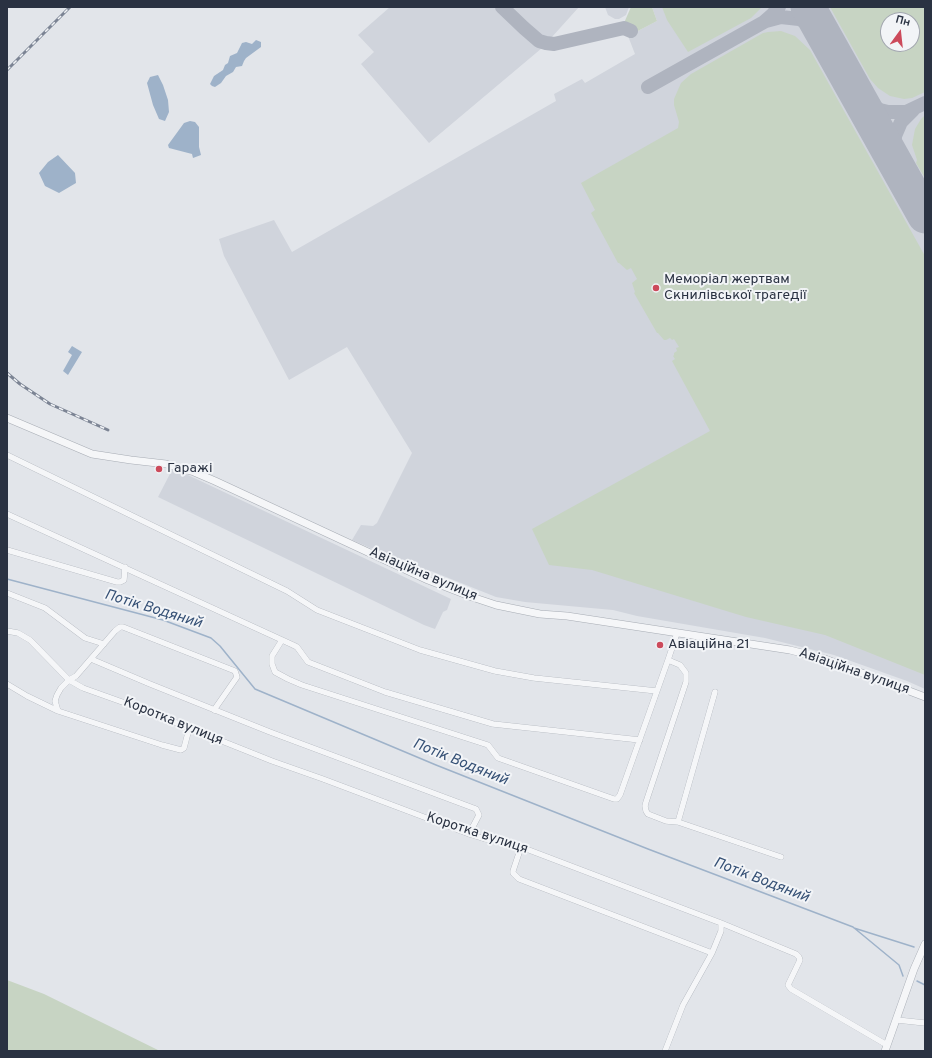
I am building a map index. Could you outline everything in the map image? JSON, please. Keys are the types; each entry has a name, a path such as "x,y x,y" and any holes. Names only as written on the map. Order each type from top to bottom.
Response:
{"street":[{"name":"Авіаційна вулиця","path":"7,418 92,454 166,464 194,472 421,577 472,598 496,605 533,612 777,648 825,659 925,697"},
{"path":"7,455 287,591 317,610 383,636 442,656 495,670 534,678 657,691"},
{"path":"7,514 297,647 308,662 385,692 493,724 640,740"},
{"path":"7,550 117,582 124,580 125,567"},
{"path":"7,593 39,605 51,612 85,638 104,644"},
{"path":"58,711 55,700 57,695 69,680 74,678 117,628 123,627 235,671 237,677 214,710"},
{"name":"Коротка вулиця","path":"7,631 18,634 30,640 69,680 83,688 127,703 272,761 330,781 469,834 521,847 721,923 796,954 800,960 788,985 791,989 886,1048"},
{"path":"282,640 272,656 272,664 275,672 288,679 302,685 488,745 498,758 617,799 640,740 677,633"},
{"path":"91,659 214,710 476,809 479,815 469,834"},
{"path":"668,660 680,665 686,672 686,682 644,806 646,811 648,814 666,821 678,822 780,856"},
{"path":"7,684 58,711 181,750 184,748 189,729"},
{"path":"678,822 716,692"},
{"path":"521,847 513,871 519,879 712,953"},
{"path":"665,1051 683,1005 712,953 721,932 721,923"},
{"path":"886,1048 914,969 925,944"},
{"path":"897,1020 925,1023"}],"shaded area":[{"path":"390,7 579,7 542,48 429,143 361,64 374,52 358,35"},
{"path":"605,7 629,7 626,15 619,19 615,19 608,15"},
{"path":"652,7 925,7 925,689 834,655 765,638 637,616 613,610 525,602 496,597 431,571 428,573 352,540 361,525 373,526 377,523 412,453 347,347 289,380 224,256 219,239 274,220 292,252 556,101 554,94 582,79 585,83 635,54 628,36 657,21"},
{"path":"173,468 451,599 447,610 443,612 435,629 424,625 158,497"}],"green space":[{"path":"631,7 652,7 657,21 634,33 628,24 624,23"},
{"path":"662,7 762,7 751,18 688,52 667,20"},
{"path":"830,7 925,7 925,92 912,98 904,99 890,96 878,88 870,79"},
{"path":"781,31 795,36 810,50 925,256 925,675 825,635 746,617 592,570 549,565 532,529 710,431 672,361 675,359 673,356 677,351 676,348 679,347 674,339 672,340 670,338 664,340 657,333 634,293 632,283 637,279 631,268 627,270 618,263 591,213 595,210 581,183 678,128 679,122 674,105 674,99 681,83 691,74 763,33"},
{"path":"925,115 925,178 916,163 917,160 912,145 915,129"},
{"path":"7,980 44,994 160,1051 7,1051"}],"water":[{"path":"256,40 261,42 261,47 246,58 242,66 236,67 233,72 226,76 221,83 215,87 210,84 214,76 223,70 225,65 228,63 230,56 237,53 242,43 246,42 252,44"},
{"path":"158,75 168,100 169,112 165,121 159,119 153,105 147,83 150,77"},
{"path":"190,121 195,122 199,127 199,147 201,155 193,158 192,154 169,148 168,145 184,123"},
{"path":"58,155 75,173 76,183 59,193 45,186 39,173 48,162"},
{"path":"72,346 82,352 68,375 63,371 72,355 68,352"}],"waterway":[{"name":"Потік Водяний","path":"7,579 163,620 211,638 220,646 255,689 436,765 648,849 853,927 899,965 903,976"},
{"path":"854,928 914,947"},
{"name":"Потік Водяний","path":"917,981 925,985"}],"taxiway":[{"path":"502,7 539,41 546,43 554,44 624,28 631,31"},
{"path":"648,87 764,22 779,7"},
{"path":"766,21 781,17 799,19 812,25 825,38"},
{"path":"853,88 867,103 880,110 888,112 906,112 925,103"},
{"path":"897,167 894,156 895,136 901,122 913,110"}],"runway":[{"path":"808,7 925,216"}],"railway":[{"path":"7,70 70,7"},
{"path":"7,373 20,384 50,404 108,430"}],"place":[{"name":"Меморіал жертвам Скнилівської трагедії","path":"656,288"},
{"name":"Гаражі","path":"159,469"},
{"name":"Авіаційна 21","path":"660,645"}]}
